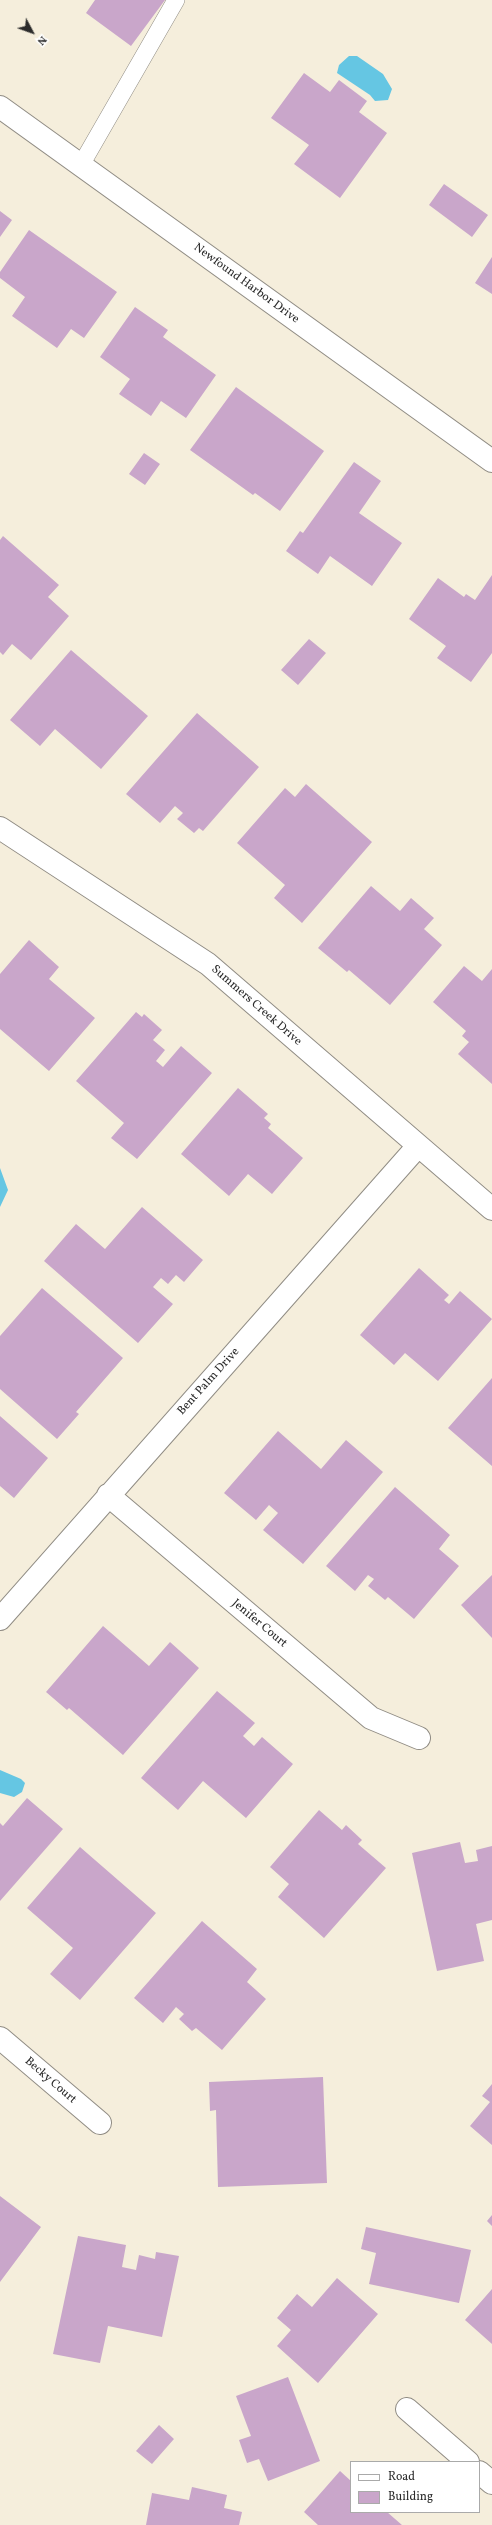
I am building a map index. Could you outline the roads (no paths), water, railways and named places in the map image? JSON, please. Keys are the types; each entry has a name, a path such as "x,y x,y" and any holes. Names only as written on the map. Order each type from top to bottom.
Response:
{"street":[{"name":"Newfound Harbor Drive","path":"0,107 492,461"},
{"name":"Summers Creek Drive","path":"0,828 208,964 492,1209"},
{"name":"Bent Palm Drive","path":"0,1619 418,1146"},
{"name":"Jenifer Court","path":"108,1495 371,1718 419,1738"},
{"name":"Becky Court","path":"0,2038 100,2123"},
{"path":"407,2409 467,2461"},
{"path":"480,2473 492,2483"}],"lane":[{"path":"81,165 176,0"}],"water":[{"path":"349,56 357,56 383,74 392,89 388,100 375,101 370,95 337,73 339,65"},
{"path":"0,1168 8,1190 0,1207"},
{"path":"0,1770 21,1779 25,1783 22,1792 14,1797 0,1793"}]}
